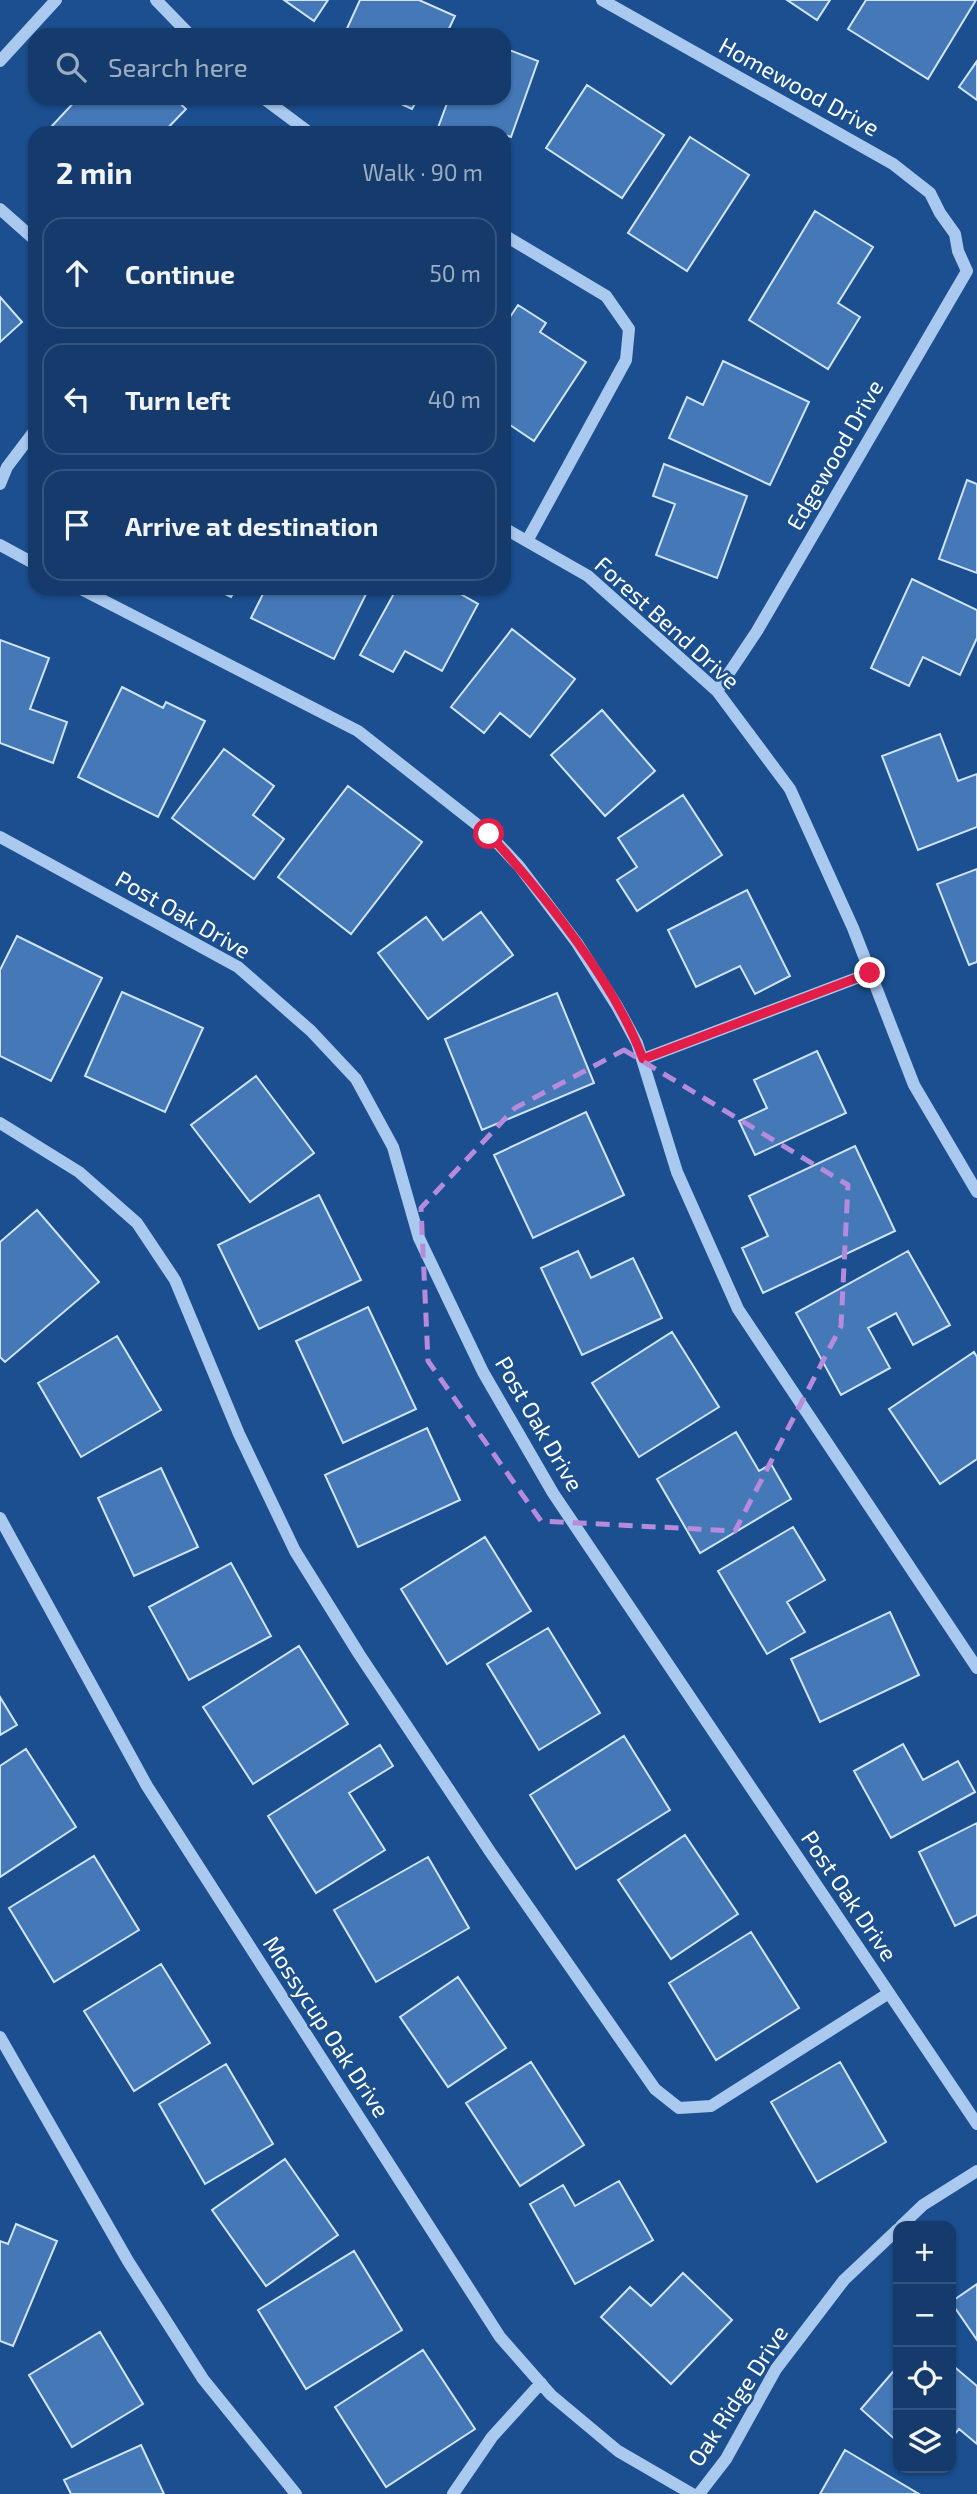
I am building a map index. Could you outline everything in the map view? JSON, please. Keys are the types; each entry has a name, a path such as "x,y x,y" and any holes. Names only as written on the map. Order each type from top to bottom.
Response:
{"street":[{"path":"30,28 55,0"},
{"path":"156,0 183,28"},
{"name":"Homewood Drive","path":"601,0 893,164 930,193 955,234"},
{"path":"0,61 28,30"},
{"path":"272,105 301,126"},
{"path":"0,209 28,234"},
{"name":"Edgewood Drive","path":"717,691 764,619 967,271 958,251 955,234"},
{"path":"511,239 606,296 629,329 626,360 527,541"},
{"path":"0,484 7,467 28,439"},
{"name":"Forest Bend Drive","path":"511,532 588,576 717,691 790,789 853,928 914,1085 977,1192"},
{"path":"0,545 28,560"},
{"path":"93,595 358,731 479,825 519,866 578,943 617,1006 643,1059 677,1172 738,1309 977,1668"},
{"name":"Post Oak Drive","path":"0,837 238,967 311,1031 356,1079 393,1147 425,1251 484,1372 553,1493 977,2124"},
{"path":"643,1059 870,973"},
{"path":"0,1123 79,1172 137,1223 175,1280 239,1434 295,1551 359,1654 655,2090 679,2108 711,2106 889,1993"},
{"name":"Mossycup Oak Drive","path":"0,1518 147,1786 500,2337 551,2395 618,2451 692,2494"},
{"path":"0,2037 5,2060 203,2379 296,2494"},
{"name":"Oak Ridge Drive","path":"906,2221 923,2205 977,2171"},
{"name":"Oak Ridge Drive","path":"699,2494 726,2459 776,2369 844,2280 893,2234"},
{"path":"453,2494 492,2437 541,2383"}],"highlighted area":[{"path":"624,1050 848,1185 841,1326 735,1531 541,1521 428,1361 421,1208 515,1108"}],"building":[{"path":"284,0 328,0 314,21"},
{"path":"360,0 419,0 455,16 449,28 347,28"},
{"path":"787,0 830,0 817,20"},
{"path":"866,0 976,0 928,79 848,29"},
{"path":"511,51 538,61 511,137 511,126 439,126 446,105 511,105"},
{"path":"977,61 977,100 959,87"},
{"path":"587,85 664,135 622,198 546,148"},
{"path":"71,105 182,105 186,109 170,126 52,126"},
{"path":"690,137 749,175 687,271 628,233"},
{"path":"815,211 873,247 838,303 860,317 828,369 749,320"},
{"path":"0,297 22,322 0,342"},
{"path":"518,305 546,323 540,332 586,362 534,441 511,426 511,316"},
{"path":"723,361 809,402 770,485 669,438 687,397 703,405"},
{"path":"664,464 747,496 717,578 656,555 675,504 653,496"},
{"path":"967,480 977,484 977,573 939,559"},
{"path":"912,579 977,610 977,638 960,675 923,657 909,686 871,668"},
{"path":"262,595 366,595 334,659 251,618"},
{"path":"393,595 462,595 478,604 442,671 405,651 393,672 360,655"},
{"path":"512,629 575,679 530,737 500,713 484,733 451,707"},
{"path":"0,640 49,658 30,709 67,722 53,763 0,743"},
{"path":"122,687 163,708 166,702 205,721 158,817 78,777"},
{"path":"602,710 655,771 605,816 551,755"},
{"path":"940,734 958,781 977,774 977,827 918,850 882,756"},
{"path":"224,749 274,786 253,815 284,839 254,879 172,818"},
{"path":"348,786 422,842 351,934 278,877"},
{"path":"683,795 722,855 637,911 617,880 637,867 618,838"},
{"path":"977,869 977,962 969,965 937,884"},
{"path":"747,890 790,976 755,994 740,966 696,987 668,930"},
{"path":"481,912 513,955 428,1019 378,953 426,917 443,940"},
{"path":"17,936 102,978 51,1081 0,1056 0,970"},
{"path":"122,992 203,1028 165,1112 85,1076"},
{"path":"557,993 594,1083 482,1130 445,1039"},
{"path":"817,1051 846,1113 755,1155 739,1121 767,1108 754,1080"},
{"path":"256,1076 314,1153 250,1202 191,1125"},
{"path":"586,1112 624,1195 533,1238 494,1155"},
{"path":"855,1146 895,1231 763,1293 742,1248 768,1236 749,1196"},
{"path":"319,1195 361,1280 259,1329 218,1245"},
{"path":"37,1210 99,1282 5,1362 0,1357 0,1242"},
{"path":"578,1251 591,1278 633,1258 662,1318 582,1355 541,1268"},
{"path":"908,1251 950,1325 913,1345 896,1313 868,1328 890,1368 841,1395 796,1313"},
{"path":"368,1307 416,1409 343,1443 296,1341"},
{"path":"672,1332 719,1407 639,1457 592,1383"},
{"path":"117,1336 161,1410 81,1457 38,1383"},
{"path":"974,1352 977,1357 977,1459 940,1484 889,1409"},
{"path":"427,1428 460,1500 358,1547 325,1475"},
{"path":"736,1432 759,1471 771,1464 791,1499 700,1553 657,1479"},
{"path":"161,1468 198,1547 134,1576 98,1498"},
{"path":"793,1527 825,1580 787,1602 805,1632 767,1654 718,1571"},
{"path":"485,1537 531,1611 447,1664 401,1589"},
{"path":"231,1563 271,1636 189,1680 149,1607"},
{"path":"890,1612 919,1675 820,1722 791,1659"},
{"path":"548,1628 600,1713 539,1750 487,1664"},
{"path":"299,1646 348,1724 253,1784 203,1707"},
{"path":"0,1697 17,1725 0,1735"},
{"path":"624,1736 670,1810 576,1869 530,1795"},
{"path":"903,1744 923,1780 958,1761 975,1792 891,1838 854,1771"},
{"path":"380,1745 393,1766 349,1793 385,1850 316,1893 268,1816"},
{"path":"26,1749 76,1827 0,1877 0,1766"},
{"path":"977,1823 977,1915 955,1926 919,1852"},
{"path":"685,1835 738,1914 671,1959 618,1880"},
{"path":"94,1856 139,1930 54,1982 9,1908"},
{"path":"428,1857 469,1928 376,1982 334,1910"},
{"path":"751,1932 799,2008 716,2060 669,1983"},
{"path":"161,1964 210,2043 134,2091 84,2011"},
{"path":"458,1977 506,2048 448,2087 400,2017"},
{"path":"531,2062 584,2145 520,2186 466,2103"},
{"path":"840,2062 886,2142 817,2182 771,2102"},
{"path":"226,2064 273,2144 205,2184 159,2104"},
{"path":"285,2159 338,2235 266,2286 212,2210"},
{"path":"619,2181 653,2240 575,2284 530,2204 563,2185 575,2206"},
{"path":"16,2224 57,2241 13,2346 0,2341 0,2241 8,2244"},
{"path":"354,2251 402,2330 306,2389 258,2310"},
{"path":"683,2273 732,2320 671,2384 601,2317 630,2287 651,2306"},
{"path":"977,2284 977,2340 956,2309 956,2299"},
{"path":"100,2332 143,2404 72,2447 29,2375"},
{"path":"423,2350 475,2429 386,2487 335,2407"},
{"path":"956,2368 977,2386 977,2444 959,2429 956,2433"},
{"path":"893,2372 893,2438 861,2409"},
{"path":"141,2445 164,2494 71,2494 64,2480"},
{"path":"845,2450 919,2494 820,2494"}],"route":[{"path":"489,834 519,866 578,943 617,1006 643,1059 870,973"}]}
